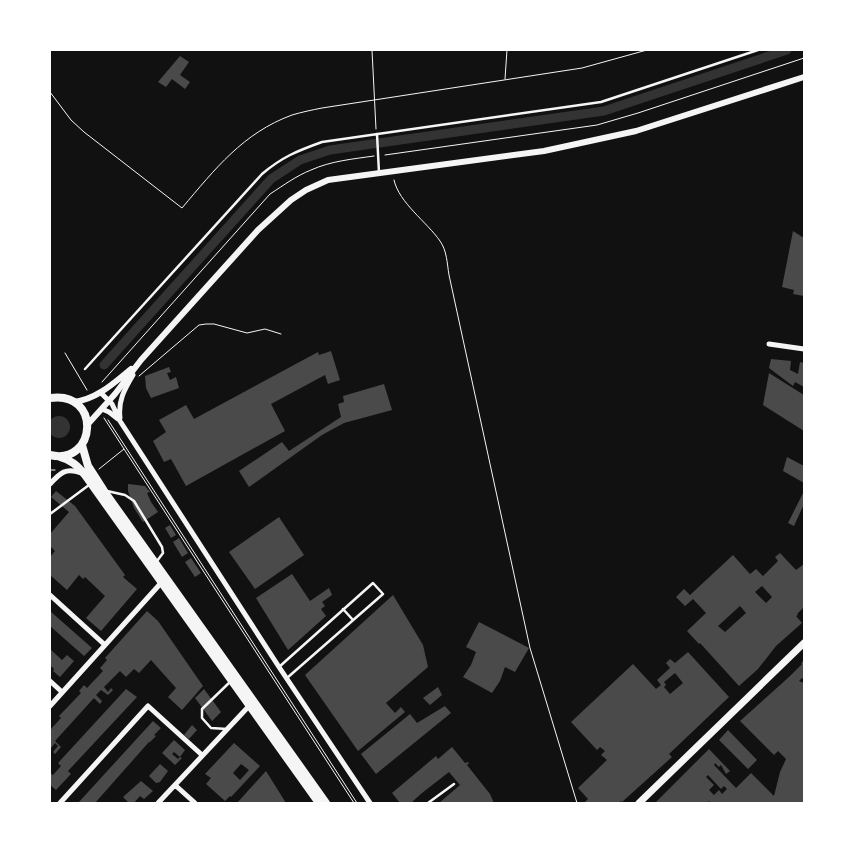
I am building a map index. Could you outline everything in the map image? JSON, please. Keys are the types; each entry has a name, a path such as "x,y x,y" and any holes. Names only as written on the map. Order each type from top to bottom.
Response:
{"main road":[{"path":"50,398 66,398 74,402 84,411 88,424 86,438 82,445 72,453 60,457"},
{"path":"82,445 91,483 326,803"},
{"path":"50,455 74,462 104,491 152,564 161,582 319,803"},
{"path":"639,803 804,645"}],"street":[{"path":"88,424 109,401 141,360 258,230 291,200 306,190 328,180 544,151 636,131 804,76"},
{"path":"768,344 804,349"},
{"path":"120,421 120,398 141,360"},
{"path":"74,402 89,395 100,393 141,360"},
{"path":"100,393 109,401 120,421 279,666 370,803"},
{"path":"101,410 110,412 120,421"},
{"path":"50,484 65,470 73,470 89,475"},
{"path":"50,706 161,582"},
{"path":"50,596 105,645"},
{"path":"50,681 62,692"},
{"path":"60,803 148,706 202,755"},
{"path":"158,803 249,706"},
{"path":"175,785 194,803"}],"lane":[{"path":"85,369 240,196 279,160 300,150 322,142 601,102 758,50"},
{"path":"377,134 380,174"},
{"path":"50,514 91,483"},
{"path":"104,491 125,495 134,501 162,547 163,553 152,564"},
{"path":"279,666 373,583 383,594 287,678"},
{"path":"343,609 353,620"},
{"path":"227,729 211,728 202,718 202,709 231,681"},
{"path":"428,803 454,784"}],"path":[{"path":"372,50 377,134"},
{"path":"505,80 507,50"},
{"path":"50,92 71,120 84,132 182,208 233,150 253,134 294,115 375,99 582,68 647,50"},
{"path":"101,383 270,194 312,169 345,160 597,125 804,58"},
{"path":"392,172 398,191 440,241 445,251 530,648 577,803"},
{"path":"131,377 138,376 199,325 214,324 247,333 265,329 281,334"},
{"path":"65,353 89,395"},
{"path":"101,410 124,449 356,803"},
{"path":"101,410 356,803"},
{"path":"89,475 124,449"},
{"path":"50,470 57,470"}],"shaded area":[{"path":"59,416 67,419 70,427 67,435 59,438 51,435 48,427 51,419"}],"building":[{"path":"180,56 189,62 180,75 190,82 185,89 172,79 166,87 158,82"},
{"path":"793,231 804,238 804,296 793,294 794,290 782,287"},
{"path":"331,351 340,380 328,384 325,375 271,404 285,431 186,486 171,459 164,462 153,441 166,432 159,420 186,405 194,419 318,352 319,355"},
{"path":"771,359 791,361 790,370 798,374 800,362 804,363 804,387 795,382 793,386 769,368"},
{"path":"169,367 171,372 167,373 170,380 176,377 179,388 151,398 146,388 145,376"},
{"path":"769,373 804,395 804,431 763,405"},
{"path":"384,384 392,410 344,423 322,435 249,487 239,471 282,442 289,451 341,417 338,404 344,402 343,396"},
{"path":"787,457 804,466 804,483 783,471"},
{"path":"128,484 145,486 150,492 147,493 151,502 158,512 143,522 134,508 128,491"},
{"path":"56,491 75,506 125,575 123,577 137,589 101,631 86,618 105,596 85,577 83,579 79,575 67,590 50,575 50,557 55,551 50,546 50,534 69,512 51,497"},
{"path":"804,491 804,504 794,526 788,523"},
{"path":"279,517 304,555 255,589 229,552"},
{"path":"170,525 176,535 171,538 165,528"},
{"path":"179,538 188,553 182,557 173,542"},
{"path":"780,553 796,570 804,564 804,607 796,616 802,623 776,646 758,669 739,686 687,631 706,613 693,599 685,606 676,597 684,589 690,595 733,555 750,574 756,569 763,576 778,561 775,557","holes":["762,586 772,597 766,603 755,592","740,606 746,613 725,632 718,626"]},
{"path":"191,558 201,573 195,577 185,562"},
{"path":"292,574 310,601 329,588 332,595 322,602 325,606 321,609 326,616 288,650 256,598"},
{"path":"393,595 423,645 428,667 386,703 395,713 401,707 405,712 358,751 305,675"},
{"path":"50,611 92,648 84,656 50,626"},
{"path":"147,611 158,621 203,686 182,710 168,697 176,688 151,660 139,673 134,669 126,677 120,671 104,687 108,692 111,688 113,690 108,695 101,690 96,695 102,701 100,704 94,698 55,741 61,747 55,754 53,752 58,746 55,743 50,749 50,730 61,718 59,716 81,693 79,691 84,685 87,688 103,671 100,668 107,660 105,658"},
{"path":"479,622 529,648 515,672 505,667 500,681 492,693 463,677 471,665 476,652 466,647"},
{"path":"50,649 62,660 67,655 74,661 60,677 53,671 54,669 50,665"},
{"path":"688,652 729,697 669,754 672,757 622,802 584,803 588,799 578,788 607,760 601,755 605,751 600,747 597,750 571,722 633,664 656,689 661,685 657,680 670,668 666,663 670,659 675,663","holes":["675,673 683,683 670,694 664,687 666,685 664,682"]},
{"path":"804,660 804,680 802,678 799,681 804,683 804,803 711,803 709,801 707,803 655,803 709,749 730,771 726,774 721,765 719,767 715,763 714,765 736,788 751,773 774,796 780,772 786,759 778,751 774,755 740,721 789,677","holes":["708,775 721,789 724,786 727,789 722,794 719,790 714,795 709,790 714,785 706,777"]},
{"path":"438,687 442,695 430,705 423,698"},
{"path":"126,689 137,697 68,771 71,774 56,790 50,785 50,773 53,775 61,766 58,763"},
{"path":"204,689 221,712 212,721 195,698"},
{"path":"445,706 451,713 376,774 361,754 410,714 417,723"},
{"path":"153,721 161,728 154,735 156,736 95,803 78,803"},
{"path":"192,725 197,730 189,739 184,735"},
{"path":"728,730 757,760 748,769 719,740"},
{"path":"174,740 185,750 180,757 182,758 175,765 162,753","holes":["174,752 180,757 178,759 172,754"]},
{"path":"234,743 260,766 225,801 206,784 211,778 205,774","holes":["241,764 249,770 240,780 233,773"]},
{"path":"452,747 465,763 469,763 467,765 490,794 494,803 439,803 460,785 449,772 422,793 413,803 400,803 392,793 436,756 438,759"},
{"path":"160,764 168,771 160,782 156,783 149,776"},
{"path":"266,771 286,803 237,803"},
{"path":"141,781 153,791 144,799 140,796 134,803 129,803 123,797"}],"waterway":[{"path":"104,365 271,179 300,160 330,150 604,111 787,50"}]}
